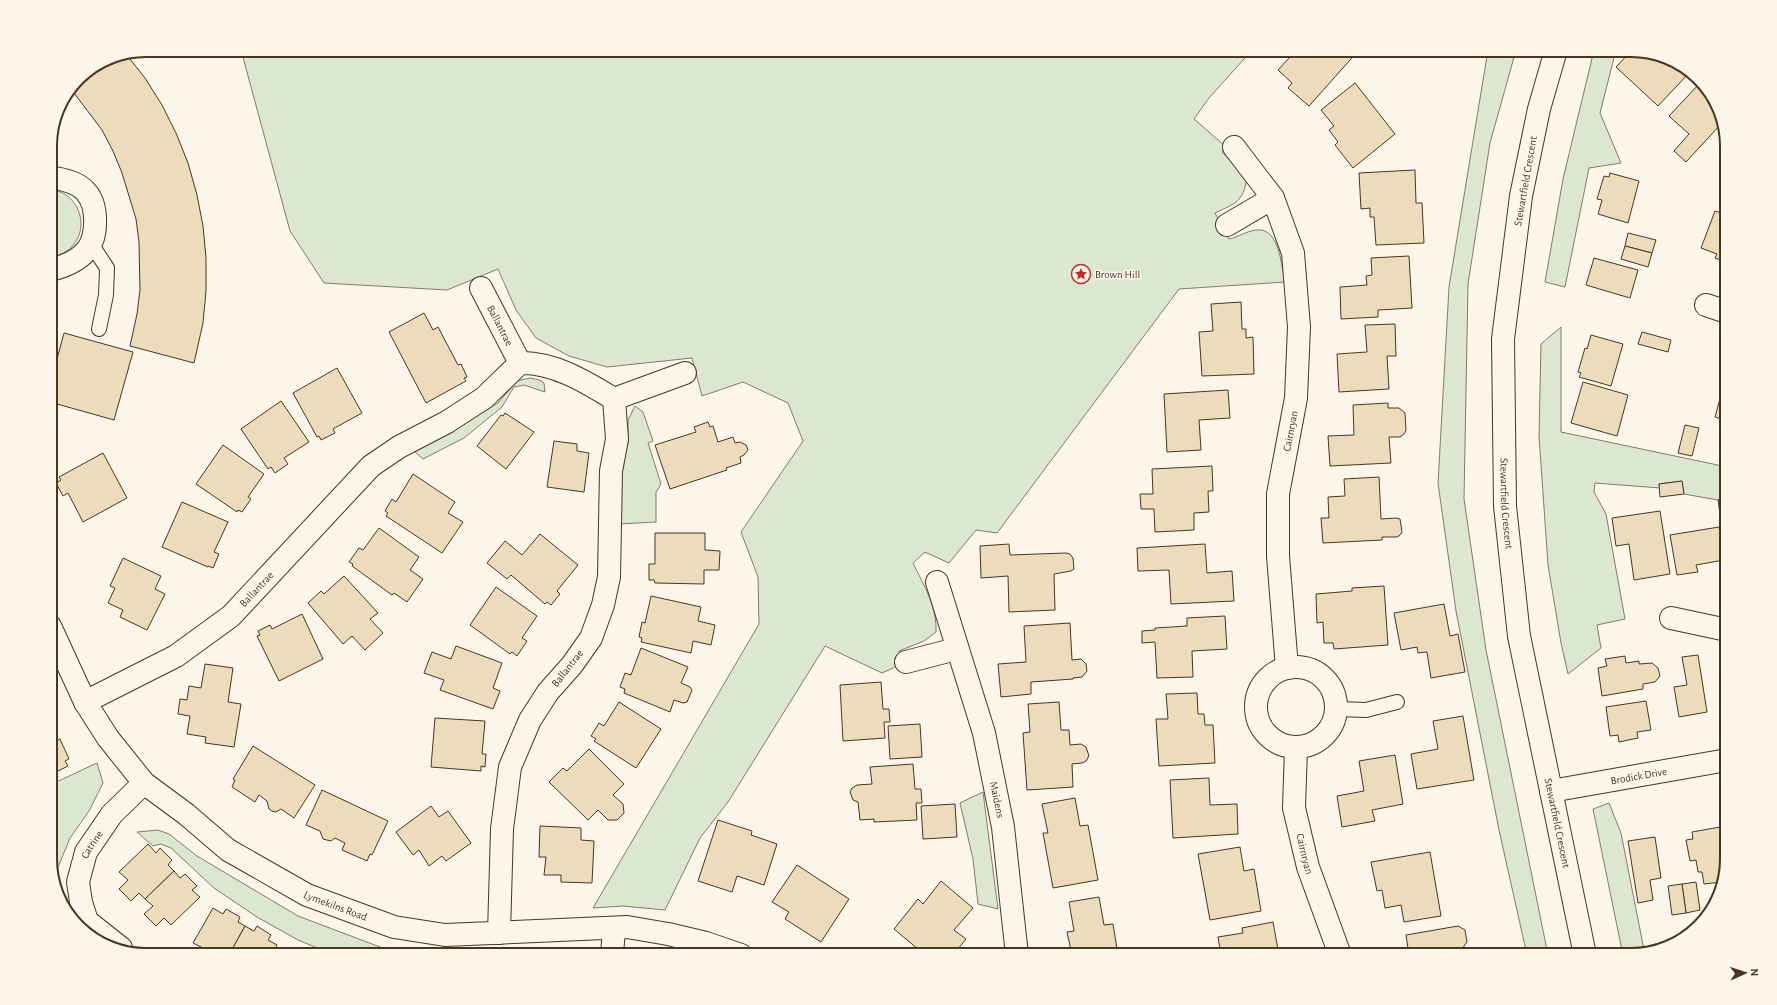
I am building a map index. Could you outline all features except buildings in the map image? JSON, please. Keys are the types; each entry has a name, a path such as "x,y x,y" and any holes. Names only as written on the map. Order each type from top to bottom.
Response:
{"street":[{"name":"Stewartfield Crescent","path":"1554,57 1539,109 1521,196 1503,338 1505,506 1519,636 1584,948"},
{"name":"Cairnryan","path":"1234,147 1273,198 1293,253 1300,327 1296,398 1278,494 1278,556 1287,668"},
{"path":"57,178 66,179 86,192 93,208 96,230 87,250 67,266 57,268"},
{"path":"1227,225 1273,198"},
{"name":"Ballantrae","path":"85,702 176,656 231,616 371,466 399,446 447,422 484,398 520,364 481,288"},
{"path":"1706,305 1720,310"},
{"path":"520,364 533,363 576,377 614,399 686,373"},
{"name":"Ballantrae","path":"499,933 502,829 510,767 530,720 548,692 572,665 591,638 603,605 609,577 611,471 617,439 614,399"},
{"name":"Maidens","path":"937,582 956,649 984,733 1001,820 1016,948"},
{"path":"1670,618 1720,629"},
{"name":"Lymekilns Road","path":"57,641 85,702 108,738 144,783 186,814 228,850 307,895 394,927 445,935 627,928 668,934 721,948"},
{"path":"906,662 956,649"},
{"path":"1287,668 1306,668 1312,670 1322,676 1336,697 1337,709 1334,721 1328,732 1320,741 1308,746 1296,748 1283,746 1272,740 1262,730 1257,719 1255,705 1258,693 1265,681 1275,673 1287,668"},
{"name":"Cairnryan","path":"1296,748 1294,808 1308,867 1337,948"},
{"name":"Brodick Drive","path":"1551,791 1720,761"},
{"name":"Catrine","path":"84,923 78,882 86,852 112,814 144,783"},
{"name":"Catrine","path":"89,927 104,937"},
{"path":"613,948 614,928"}],"lane":[{"path":"90,242 107,268 106,295 99,329"},
{"path":"1337,709 1366,710 1397,702"}],"green space":[{"path":"243,57 1246,57 1209,98 1194,119 1225,146 1222,152 1247,178 1241,197 1233,204 1215,213 1229,239 1256,230 1264,231 1270,235 1275,241 1278,249 1285,282 1179,289 997,533 976,530 949,563 925,552 913,563 932,605 936,623 936,632 924,641 899,651 902,664 882,673 825,646 728,802 700,838 665,910 623,906 593,908 759,624 758,577 741,532 803,441 788,403 743,382 702,396 692,358 607,367 569,356 536,338 516,310 498,269 447,290 324,283 290,231"},
{"path":"1487,57 1514,57 1490,143 1468,284 1464,499 1486,650 1547,948 1525,948 1499,830 1456,611 1438,483 1449,287"},
{"path":"1592,57 1614,57 1600,113 1621,163 1589,168 1565,287 1545,282 1563,179"},
{"path":"57,191 69,197 74,203 78,209 81,223 78,238 72,247 64,253 57,256"},
{"path":"1561,327 1561,432 1720,466 1720,500 1718,500 1684,494 1682,481 1659,484 1660,488 1595,483 1594,492 1606,514 1625,619 1597,625 1601,648 1568,674 1561,643 1548,565 1539,436 1541,344"},
{"path":"530,378 544,383 545,392 524,385 514,387 502,407 464,438 423,459 413,450 465,423 498,403 517,381"},
{"path":"635,406 643,412 653,441 648,443 661,484 656,492 656,522 619,524 615,474 628,444 628,420"},
{"path":"97,763 103,783 89,811 70,838 58,868 57,865 57,782"},
{"path":"983,792 998,909 978,904 973,859 960,803"},
{"path":"1609,803 1621,833 1643,947 1622,948 1593,809"},
{"path":"158,830 169,834 197,856 298,916 385,948 317,948 298,940 257,917 214,888 171,848 161,844 153,846 137,832"}],"place":[{"name":"Brown Hill","path":"1081,274"}]}
